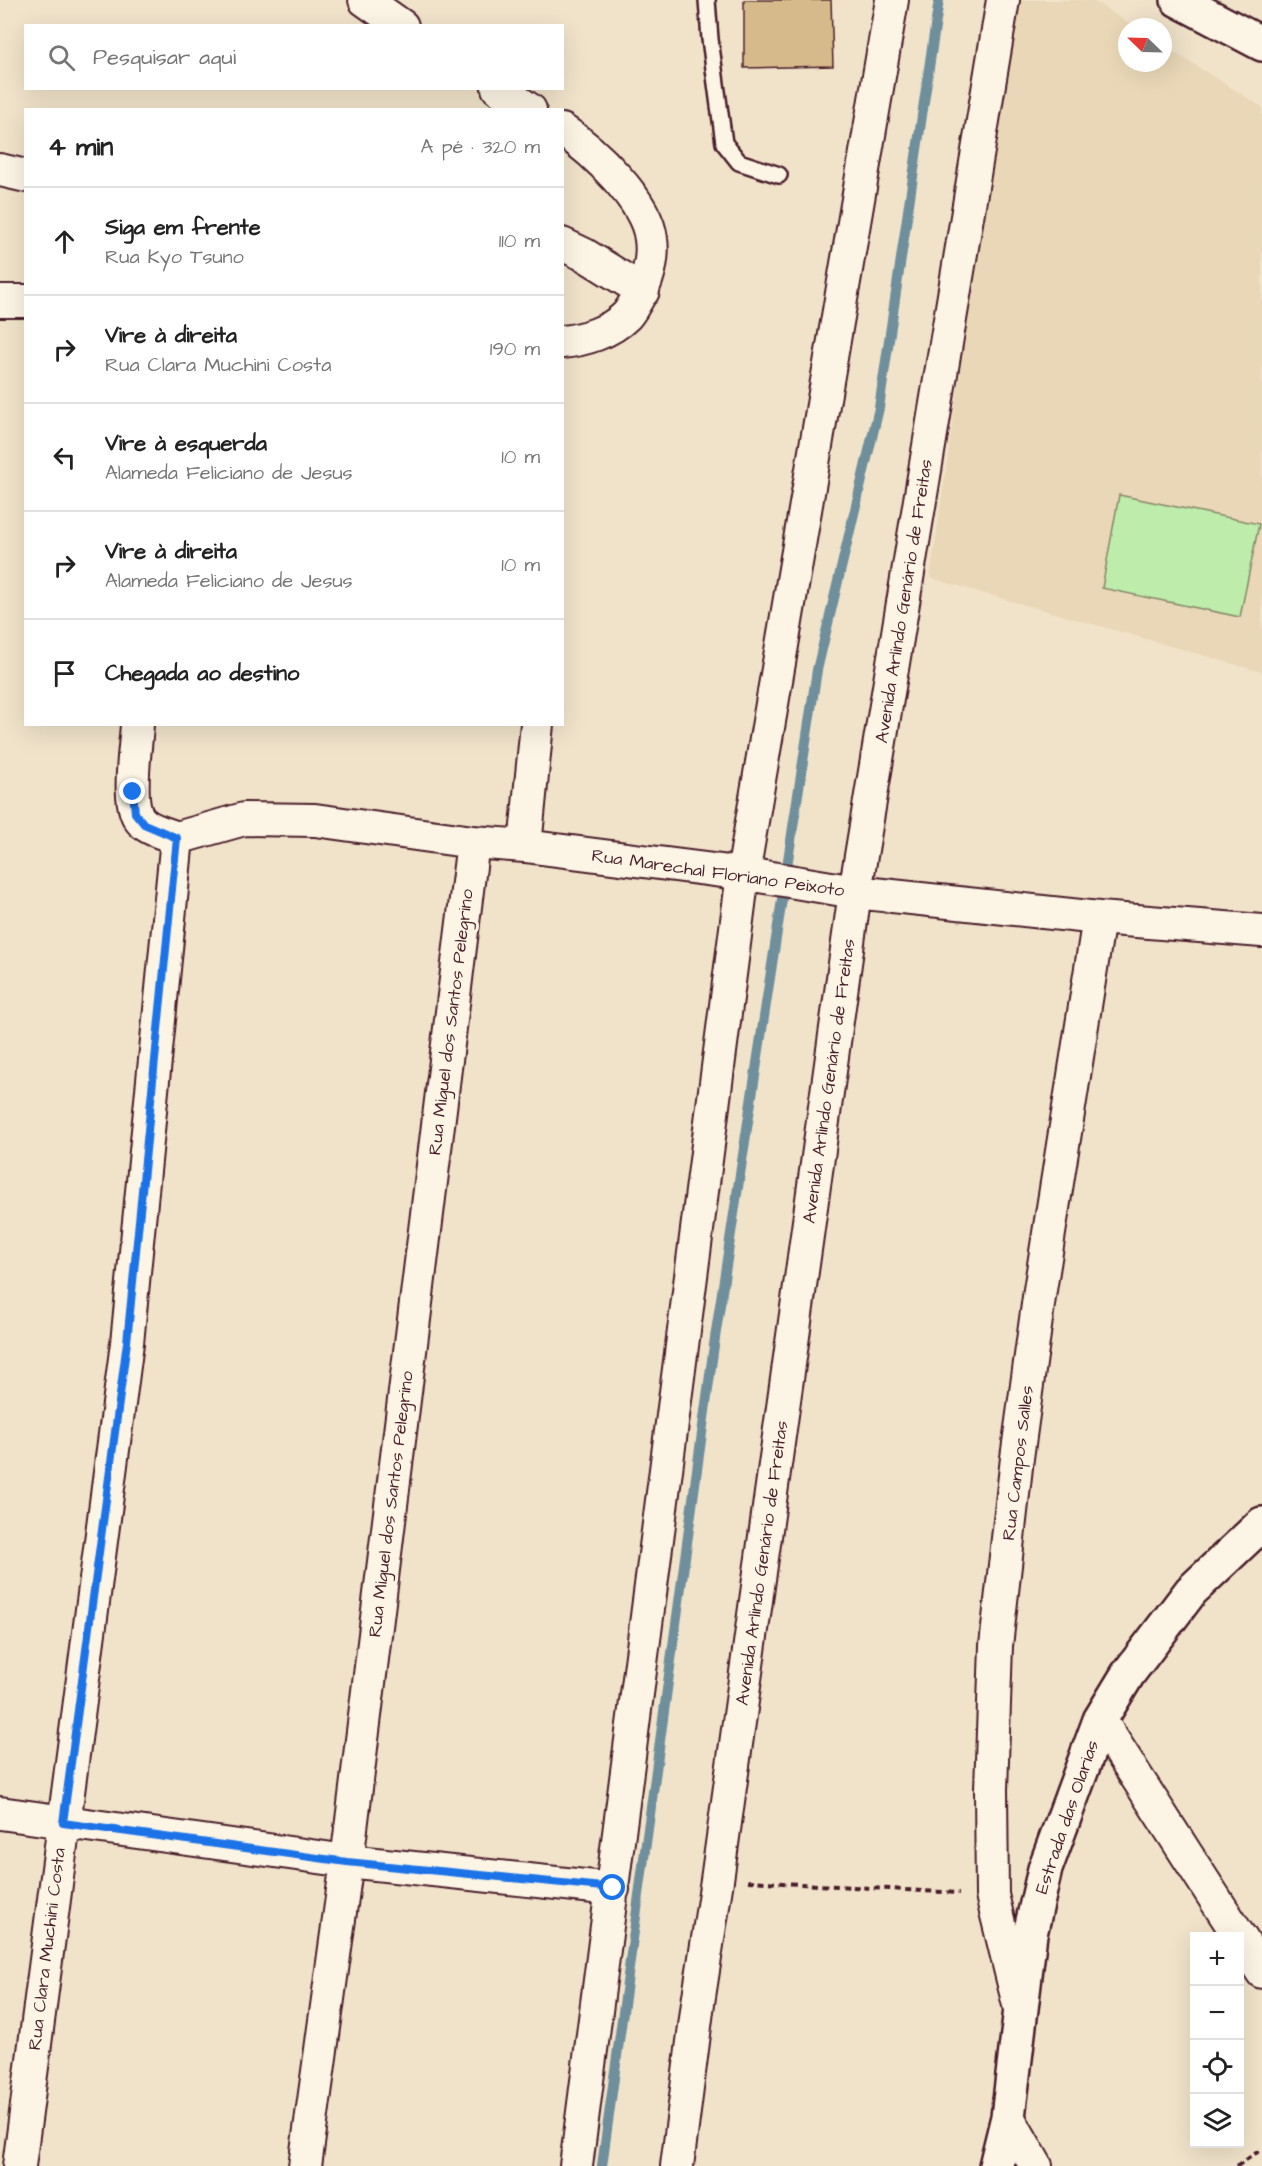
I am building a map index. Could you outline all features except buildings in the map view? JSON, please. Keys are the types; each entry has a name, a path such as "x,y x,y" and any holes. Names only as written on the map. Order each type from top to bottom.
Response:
{"main road":[{"path":"1178,0 1262,44"},
{"name":"Estrada das Olarias","path":"996,2166 1008,2117 1030,1934 1045,1869 1100,1720 1128,1674 1191,1591 1262,1524"}],"street":[{"path":"365,0 399,24"},
{"path":"576,2166 665,1472 748,875 892,0"},
{"name":"Avenida Arlindo Genário de Freitas","path":"677,2166 855,892 1003,0"},
{"path":"501,90 527,108"},
{"path":"564,132 616,176 640,210 651,238 651,260 643,291 626,316 604,330 580,340 564,342"},
{"path":"0,170 24,176"},
{"path":"564,245 585,255 643,291"},
{"path":"0,301 24,301"},
{"path":"137,726 133,792 135,813 144,824 177,838"},
{"path":"525,846 537,726"},
{"name":"Rua Marechal Floriano Peixoto","path":"177,838 244,819 315,820 473,842 525,846 748,875 855,892 1099,918 1262,931"},
{"name":"Rua Clara Muchini Costa","path":"19,2166 127,1342 177,838"},
{"name":"Rua Miguel dos Santos Pelegrino","path":"305,2166 347,1862 473,842"},
{"name":"Rua Campos Salles","path":"1020,2010 992,1895 991,1789 996,1646 1017,1458 1040,1290 1099,918"},
{"path":"1100,1720 1236,1932"},
{"path":"0,1813 347,1862 613,1888"},
{"path":"1244,1945 1262,1972"},
{"path":"1008,2117 1036,2166"}],"lane":[{"path":"707,0 724,143 738,162 779,175"}],"path":[{"path":"717,1880 992,1895"},
{"path":"1238,2166 1262,2149"}],"shaded area":[{"path":"1021,0 1092,0 1121,18 1118,18 1118,72 1172,72 1172,51 1262,107 1262,672 930,578 990,170 1016,13"}],"green space":[{"path":"1119,495 1259,524 1240,617 1102,588"}],"waterway":[{"path":"602,2166 715,1338 817,670 879,408 939,0"}],"route":[{"path":"133,792 135,813 144,824 177,838 127,1342 63,1823 347,1862 613,1888"}]}
